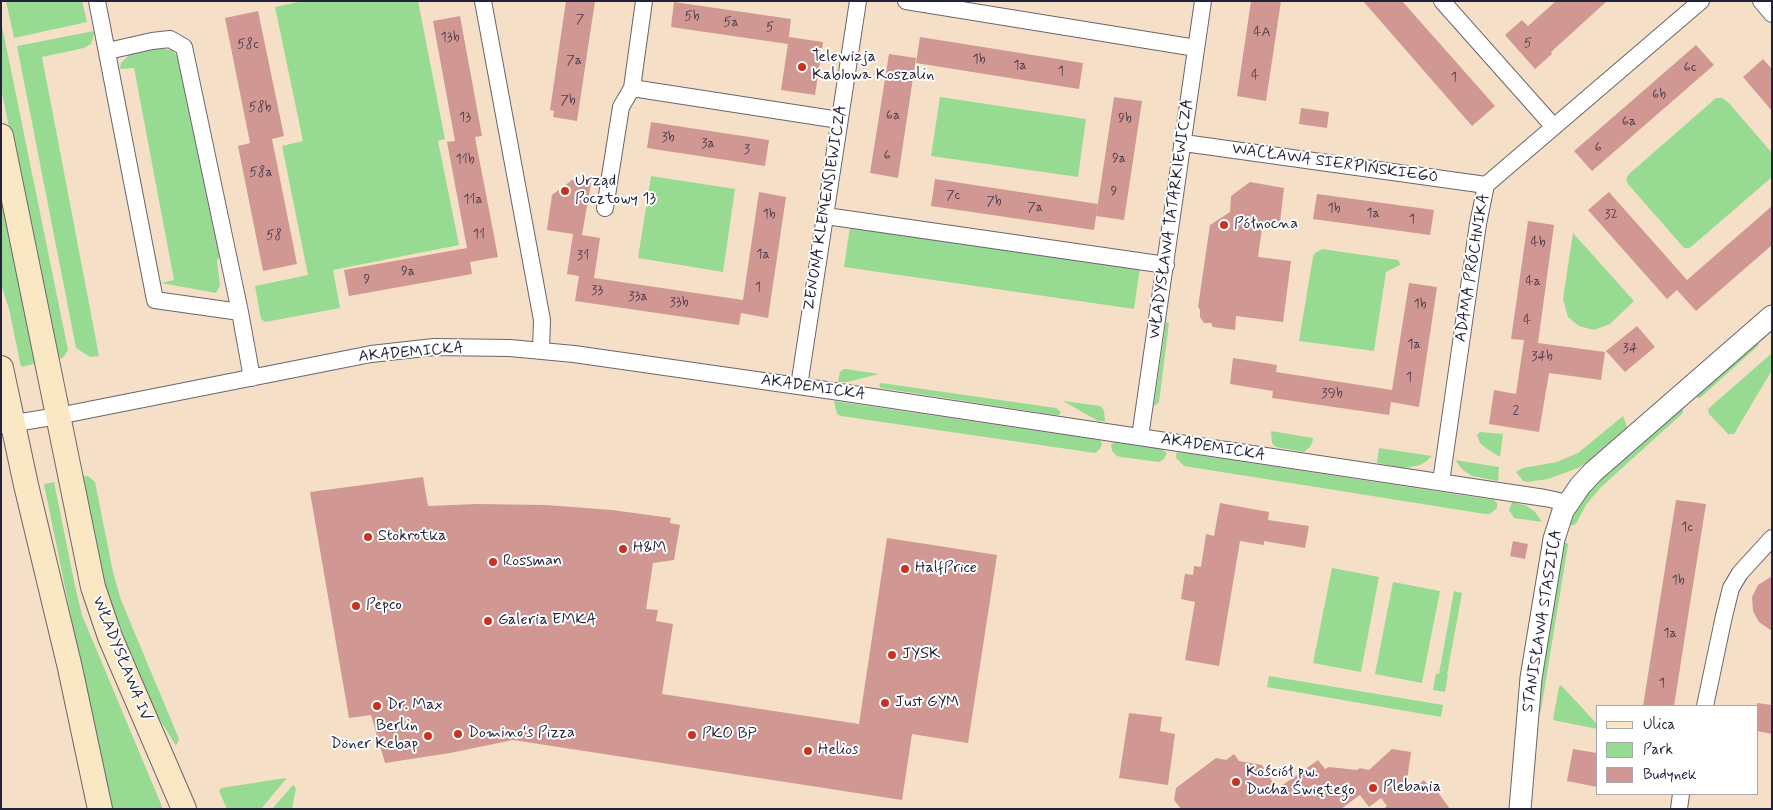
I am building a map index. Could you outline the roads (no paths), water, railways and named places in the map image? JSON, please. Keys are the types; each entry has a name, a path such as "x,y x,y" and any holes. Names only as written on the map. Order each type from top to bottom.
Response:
{"main road":[{"name":"WŁADYSŁAWA IV","path":"1,136 96,598 110,637 184,809"},
{"path":"1,368 7,424 70,668 100,809"}],"street":[{"path":"97,1 155,300 240,312"},
{"path":"484,1 542,320 541,350"},
{"path":"605,208 621,106 632,88 644,1"},
{"name":"ZENONA KLEMENSIEWICZA","path":"799,386 858,1"},
{"path":"906,1 1196,48"},
{"name":"WŁADYSŁAWA TATARKIEWICZA","path":"1140,436 1184,143 1203,1"},
{"path":"1442,1 1554,127"},
{"name":"ADAMA PRÓCHNIKA","path":"1441,482 1478,224 1486,185 1701,1"},
{"path":"1762,1 1772,14"},
{"path":"108,51 152,40 170,39 184,47 240,312 252,378"},
{"path":"632,88 840,120"},
{"name":"WACŁAWA SIERPIŃSKIEGO","path":"1184,143 1486,185"},
{"path":"826,216 1166,265"},
{"name":"STANISŁAWA STASZICA","path":"1520,809 1533,669 1554,539 1558,523 1568,503 1593,472 1772,316"},
{"name":"AKADEMICKA","path":"58,416 341,359 410,349 462,347 541,350 1140,436 1568,503"},
{"path":"7,424 58,416"},
{"path":"1705,705 1731,588 1740,573 1772,538"},
{"path":"1679,809 1681,795"}],"place":[{"name":"Telewizja Kablowa Koszalin","path":"802,67"},
{"name":"Urząd Pocztowy 13","path":"565,191"},
{"name":"Północna","path":"1224,225"},
{"name":"Stokrotka","path":"368,537"},
{"name":"H&M","path":"623,549"},
{"name":"Rossman","path":"493,562"},
{"name":"HalfPrice","path":"905,569"},
{"name":"Pepco","path":"356,606"},
{"name":"Galeria EMKA","path":"488,621"},
{"name":"JYSK","path":"892,655"},
{"name":"Just GYM","path":"885,703"},
{"name":"Dr. Max","path":"377,706"},
{"name":"Domino‘s Pizza","path":"458,734"},
{"name":"PKO BP","path":"692,735"},
{"name":"Berlin Döner Kebap","path":"428,736"},
{"name":"Helios","path":"808,751"},
{"name":"Kościół pw. Ducha Świętego","path":"1236,782"},
{"name":"Plebania","path":"1373,788"}]}
